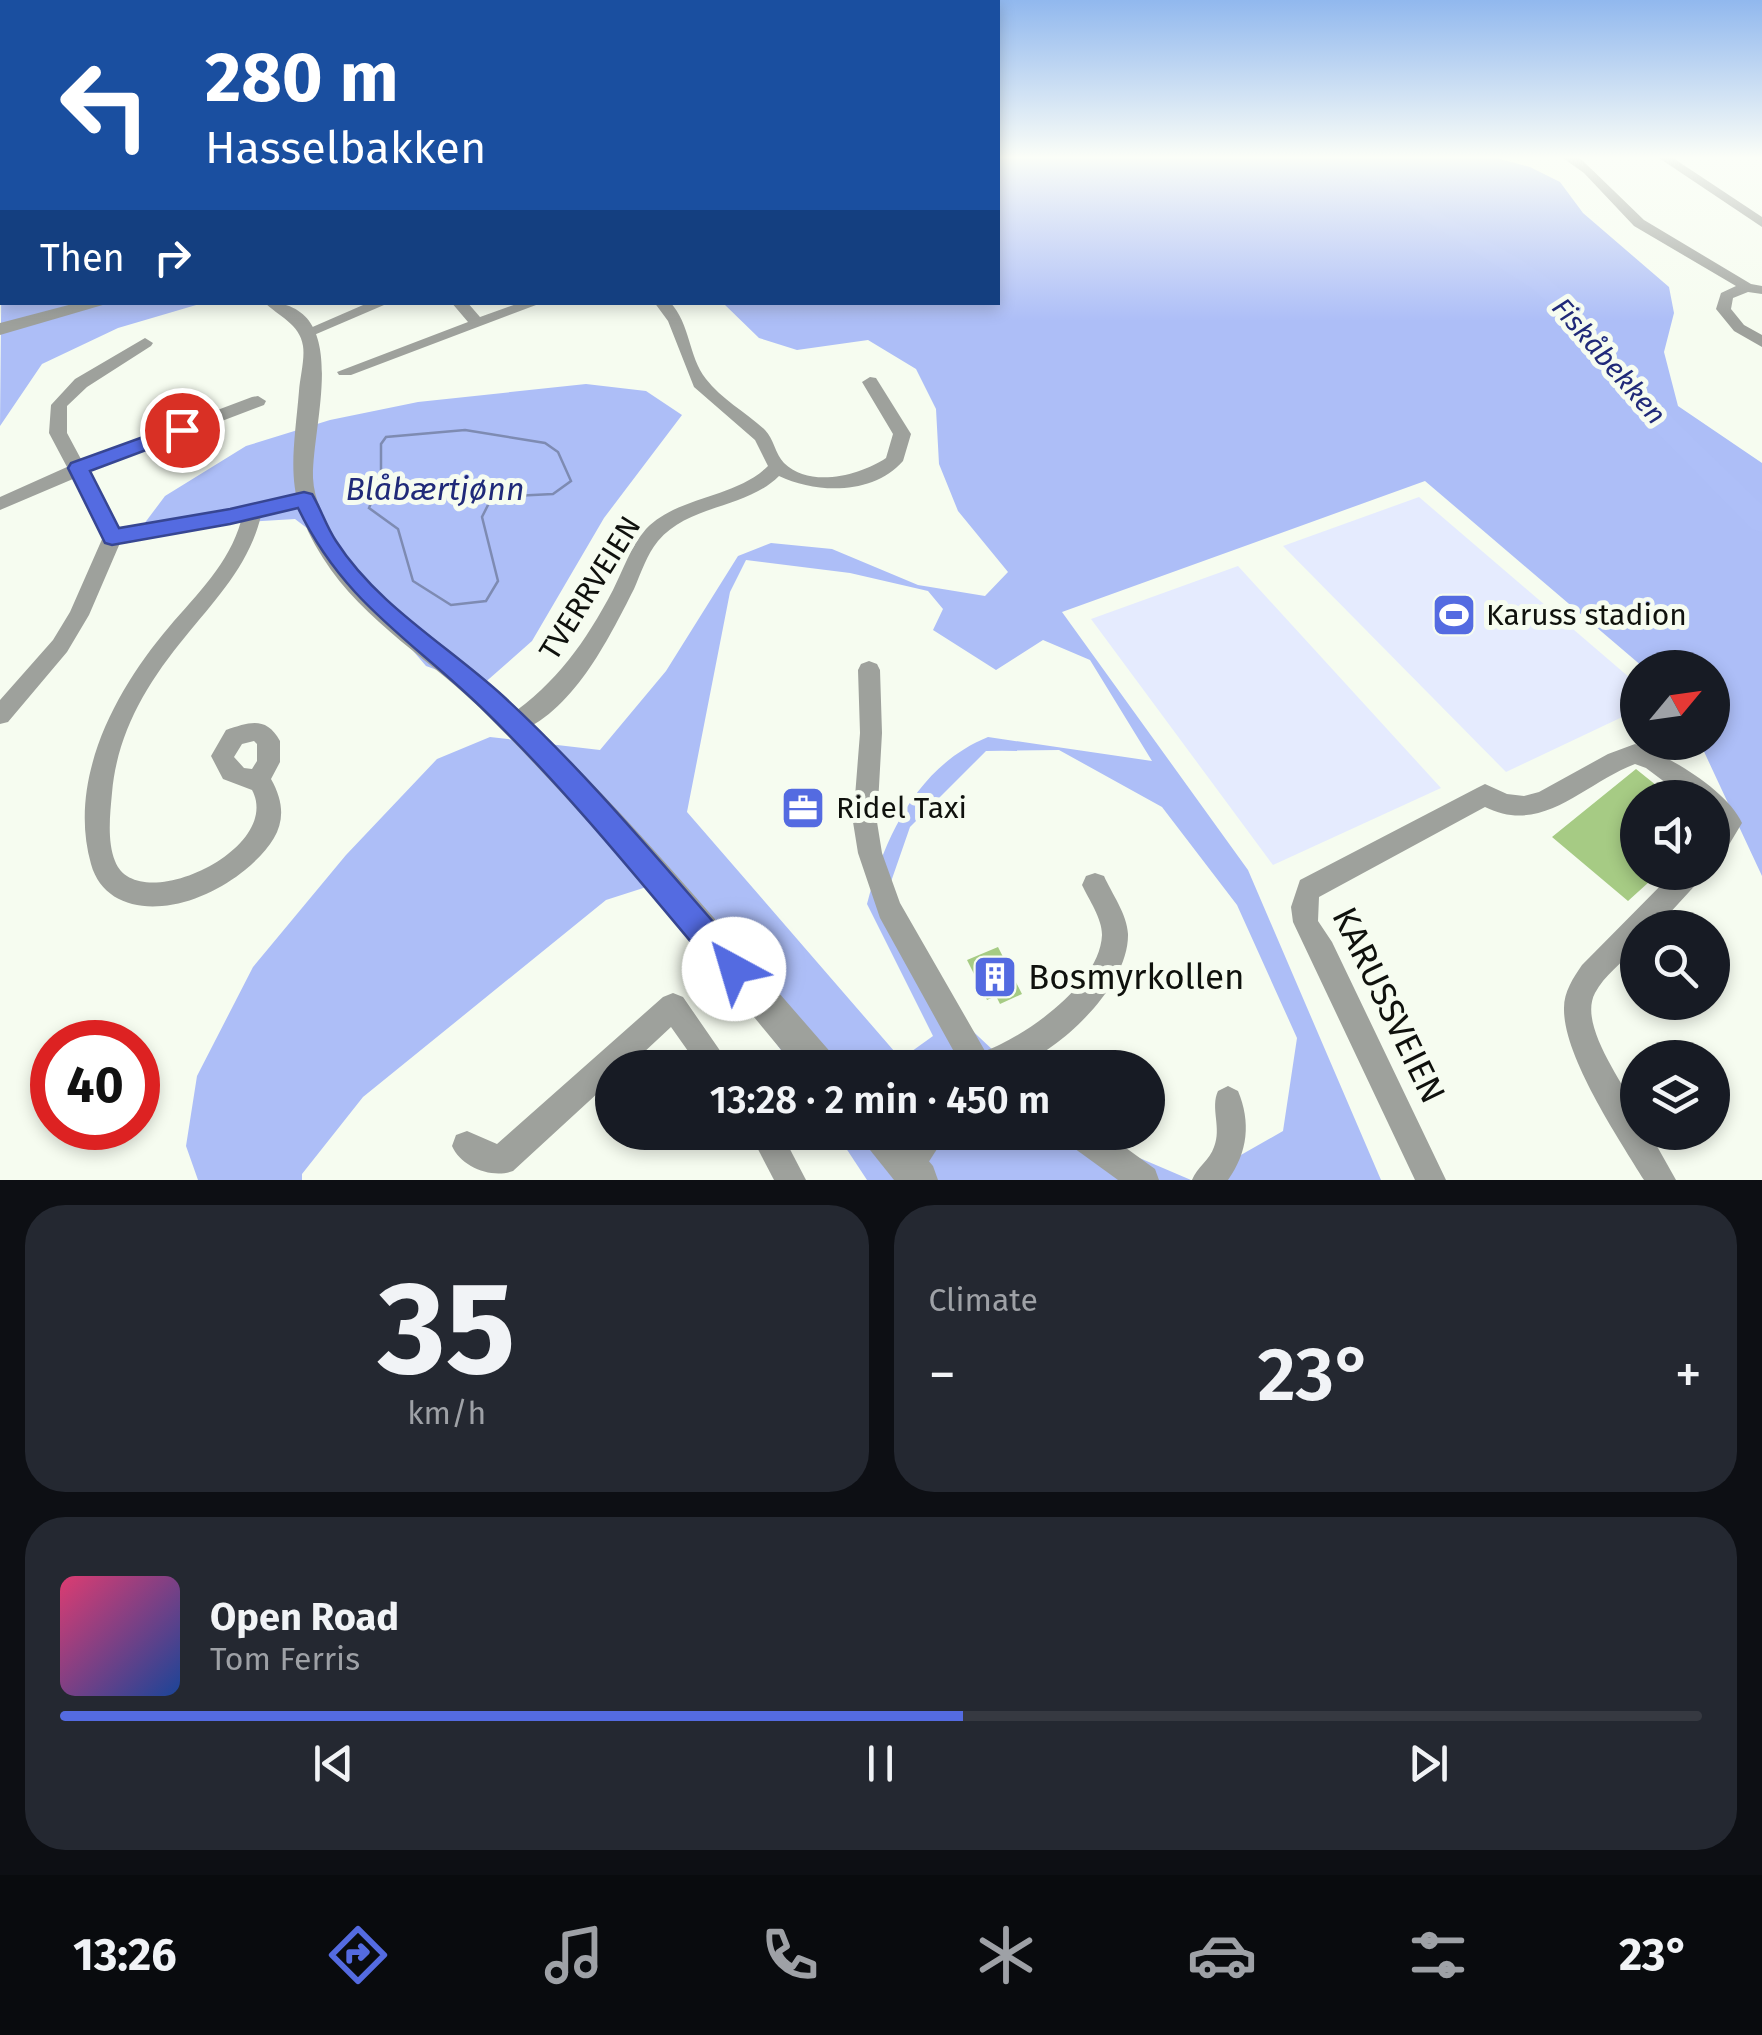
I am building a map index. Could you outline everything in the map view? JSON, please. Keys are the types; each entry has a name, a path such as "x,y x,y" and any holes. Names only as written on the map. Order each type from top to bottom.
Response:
{"street":[{"path":"1623,211 1755,289"},
{"path":"1755,289 1726,296 1722,309 1739,328 1762,342"},
{"path":"0,329 92,305"},
{"path":"278,305 293,313 309,332 313,360 301,459 304,499 327,545 375,602 493,702 630,845 805,1050"},
{"path":"309,332 376,305"},
{"path":"461,305 477,323"},
{"path":"345,372 528,305"},
{"path":"663,305 682,329 693,372 700,383 762,437 777,467 796,477 829,483 860,480 894,461 900,452 902,434 870,382"},
{"path":"0,715 60,646 80,615 112,537 58,433 59,406 81,383 146,343"},
{"path":"0,504 78,468 258,400"},
{"name":"TVERRVEIEN","path":"514,726 558,694 590,656 652,535 680,516 746,489 777,467"},
{"path":"112,537 304,499"},
{"path":"253,512 236,561 159,652 120,711 99,795 101,846 107,873 118,888 162,895 212,878 234,865 266,830 270,800 259,779"},
{"path":"869,670 871,733 865,822 870,853 890,909 969,1050"},
{"name":"KARUSSVEIEN","path":"1431,1180 1323,952 1304,920 1300,908 1308,889 1485,795 1508,808 1536,806 1625,757 1645,756 1679,780"},
{"path":"1021,1050 1049,1030 1099,979 1110,959 1115,935 1111,916 1095,885"},
{"path":"1655,910 1674,890"},
{"path":"1620,948 1580,991 1576,1014 1586,1048 1660,1180"},
{"path":"624,1050 673,1006 705,1050"},
{"path":"468,1146 490,1160 502,1160 595,1076"},
{"path":"1207,1180 1227,1158 1232,1138 1228,1101"},
{"path":"774,1150 791,1180"},
{"path":"894,1150 914,1173 925,1150"},
{"path":"1103,1150 1144,1180"}],"shaded area":[{"path":"1000,211 1582,211 1669,287 1674,313 1664,352 1678,406 1762,463 1762,876 1730,807 1730,780 1717,780 1708,760 1730,760 1730,650 1623,650 1425,481 1062,612 1248,870 1381,1180 1197,1180 1283,1131 1297,1038 1237,905 1162,807 1059,750 986,751 910,827 885,899 963,1022 993,1050 914,1050 933,1036 867,904 884,853 908,805 943,765 964,749 988,737 1152,761 1090,660 1043,640 996,670 933,630 943,609 928,591 850,573 746,560 730,592 687,812 893,1050 781,1050 662,882 606,900 363,1097 302,1174 302,1180 198,1180 186,1146 197,1076 253,967 346,855 437,759 490,737 600,750 666,671 738,556 771,543 832,549 918,585 985,596 1008,572 958,511 939,464 936,409 916,369 868,340 797,350 759,338 725,305 1000,305"},
{"path":"1,305 196,305 118,328 42,364 0,426"},
{"path":"586,384 646,391 682,415 604,518 532,641 481,686 426,666 378,610 341,554 295,519 141,528 165,496 246,446 330,420 418,402","holes":["381,479 553,494 492,497 482,517 498,581 413,581 398,529 369,508"]},
{"name":"Karuss stadion","path":"1419,497 1620,669 1620,718 1506,772 1283,546"},
{"path":"1238,566 1441,788 1273,865 1091,619"},
{"path":"847,1150 1121,1150 1191,1180 867,1180"}],"water":[{"name":"Blåbærtjønn","path":"465,430 545,443 558,452 571,481 553,494 492,497 482,517 498,581 486,601 451,605 413,581 398,529 369,508 381,479 381,444 386,437"}],"building":[{"path":"1636,769 1650,780 1622,780"},
{"path":"1620,782 1620,890 1640,890 1628,901 1552,837"},
{"name":"Bosmyrkollen","path":"998,947 1022,994 1000,1004 996,996 987,1000 967,960"}],"waterway":[{"name":"Fiskåbekken","path":"1426,211 1541,284 1585,325 1618,372 1663,423 1762,522"}],"place":[{"name":"Karuss stadion","path":"1454,615"},
{"name":"Ridel Taxi","path":"803,808"},
{"name":"Bosmyrkollen","path":"995,977"}],"route":[{"path":"182,430 78,468 112,537 230,517 304,499 333,555 357,583 397,622 493,702 572,782 734,969"}]}
